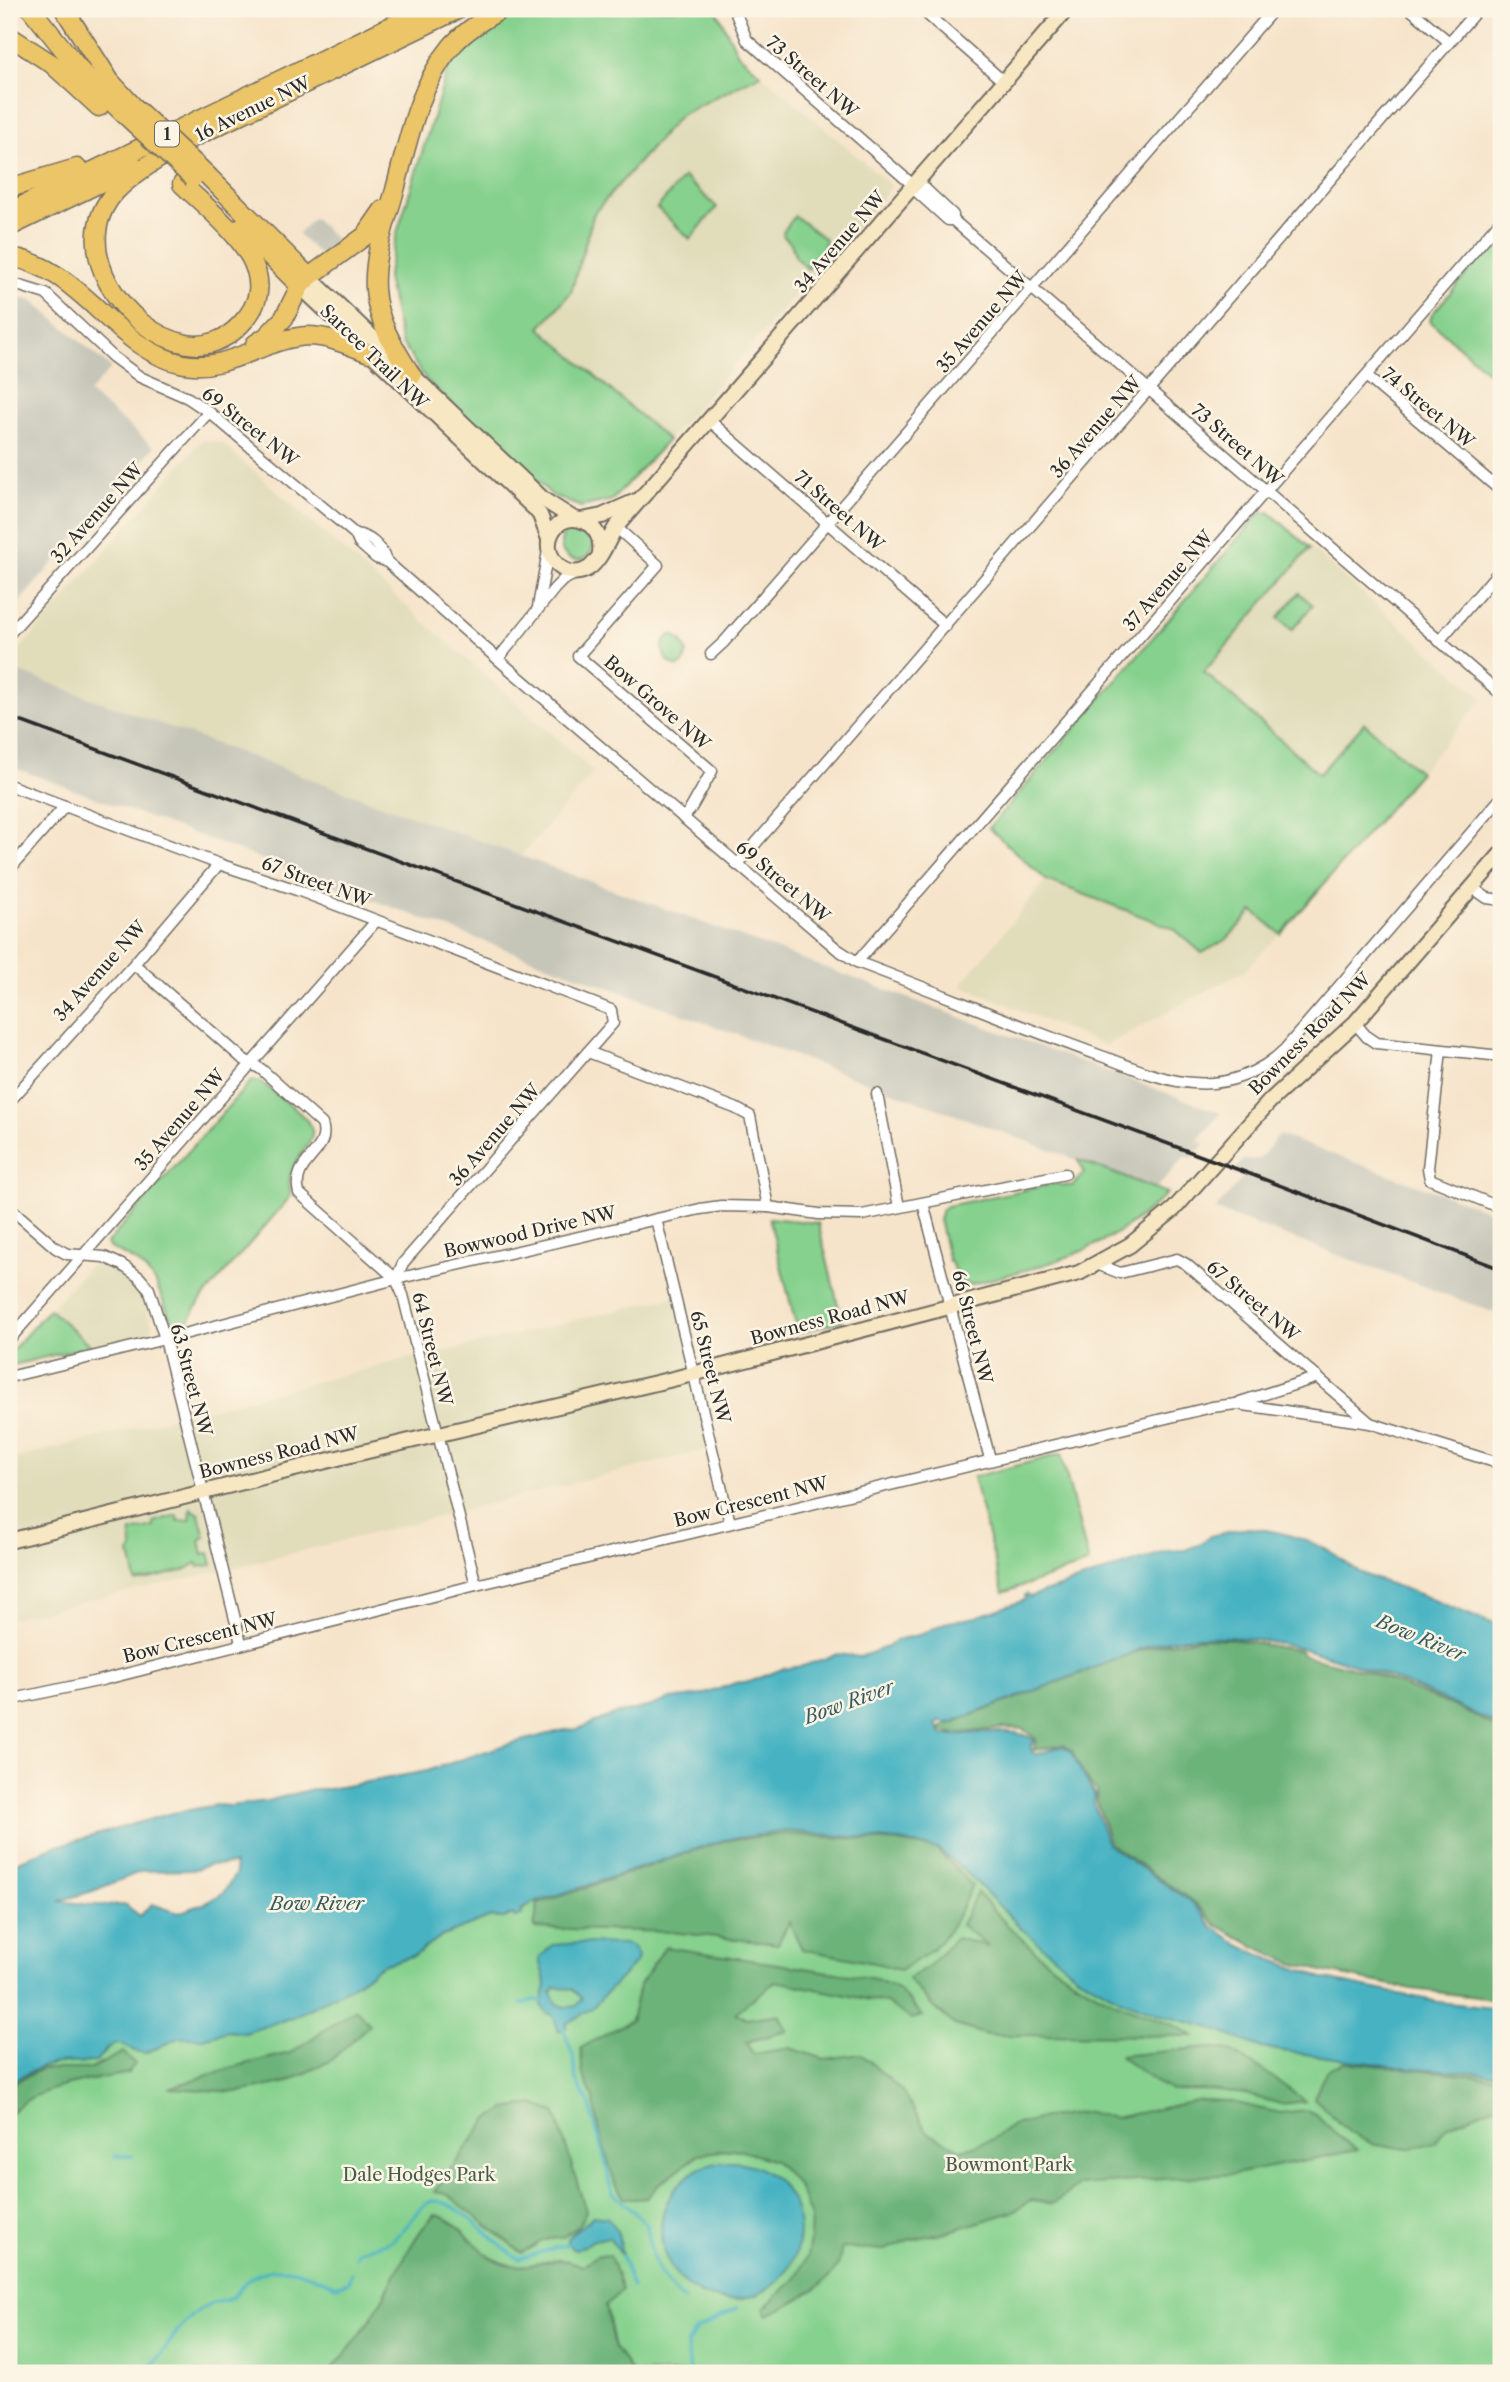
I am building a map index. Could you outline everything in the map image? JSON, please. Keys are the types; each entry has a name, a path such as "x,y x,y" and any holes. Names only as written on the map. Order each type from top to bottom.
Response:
{"highway":[{"path":"31,9 84,75 193,178"},
{"path":"64,9 110,81 122,112"},
{"path":"74,9 92,54"},
{"name":"16 Avenue NW","path":"9,227 426,9"},
{"name":"16 Avenue NW","path":"9,212 459,9"},
{"path":"412,376 386,330 375,288 378,250 416,112 427,86 442,59 463,35 502,9"},
{"path":"9,36 122,112 193,178 256,267 259,290 255,304 242,324 221,340 200,345 189,345 166,337 132,314 105,278 95,248 100,215 116,192 130,178 184,134"},
{"path":"9,188 184,134"},
{"path":"221,362 267,336 291,309 304,281 354,245 374,225 389,200 405,152"},
{"name":"Sarcee Trail NW","path":"193,178 304,281"},
{"path":"9,257 46,268 131,337 162,356 184,364 221,362 287,340 310,336 330,339 369,353"}],"street":[{"name":"73 Street NW","path":"734,9 747,40 914,186 917,192 948,220 953,220 1033,287 1501,694"},
{"path":"921,9 1004,82"},
{"name":"34 Avenue NW","path":"600,553 616,527 1067,9"},
{"name":"35 Avenue NW","path":"711,654 828,523 1273,9"},
{"path":"1410,9 1449,42"},
{"name":"36 Avenue NW","path":"737,865 1478,9"},
{"name":"37 Avenue NW","path":"857,962 1501,220"},
{"name":"Sarcee Trail NW","path":"304,281 369,353 535,509 540,515 549,543"},
{"name":"Sarcee Trail NW","path":"304,281 412,376 544,500 578,520"},
{"name":"69 Street NW","path":"13,285 46,294 113,357 140,377 188,398 209,412 355,534 359,543 376,558 386,561 737,865 837,949 857,962 1172,1080 1205,1084 1237,1078"},
{"name":"74 Street NW","path":"1366,376 1501,491"},
{"name":"32 Avenue NW","path":"9,635 209,412"},
{"name":"71 Street NW","path":"710,421 946,626"},
{"name":"34 Avenue NW","path":"578,520 603,516 641,499"},
{"path":"498,659 538,607 563,580 584,571 597,561 601,545 596,529 578,520 558,525 549,543 538,607"},
{"name":"Bow Grove NW","path":"616,527 658,565 578,656 712,771 683,818"},
{"path":"549,543 550,555 560,568 584,571"},
{"path":"1439,641 1501,569"},
{"name":"67 Street NW","path":"9,785 219,864 297,890 611,1010"},
{"name":"Bowness Road NW","path":"1237,1078 1259,1069 1285,1049 1501,798"},
{"path":"9,870 65,806"},
{"name":"Bowness Road NW","path":"9,1541 438,1433 695,1373 1079,1273 1130,1245 1174,1209 1270,1101 1354,1023 1501,855"},
{"name":"34 Avenue NW","path":"9,1102 134,964 219,864"},
{"path":"1473,888 1487,898 1501,900"},
{"name":"35 Avenue NW","path":"9,1340 376,921"},
{"name":"64 Street NW","path":"134,964 243,1059 261,1069 320,1121 324,1128 323,1142 300,1171 299,1193 396,1279 403,1295 476,1585"},
{"name":"36 Avenue NW","path":"396,1279 403,1263 589,1052 612,1023 611,1010"},
{"path":"1354,1023 1376,1042 1501,1056"},
{"path":"1441,1050 1428,1168 1430,1180 1501,1208"},
{"path":"589,1052 750,1116 768,1207"},
{"path":"877,1094 900,1207"},
{"name":"Bowwood Drive NW","path":"9,1377 396,1279 721,1206 862,1215 1065,1174"},
{"name":"66 Street NW","path":"923,1203 990,1459"},
{"name":"63 Street NW","path":"9,1207 55,1248 67,1254 104,1257 139,1277 149,1289 165,1339 241,1643"},
{"name":"65 Street NW","path":"656,1219 730,1523"},
{"name":"67 Street NW","path":"1097,1264 1120,1273 1177,1259 1186,1264 1370,1423"},
{"path":"1236,1404 1318,1377"},
{"name":"Bow Crescent NW","path":"9,1700 1212,1407 1236,1404 1370,1423 1501,1464"}],"shaded area":[{"path":"761,74 892,186 668,440 539,328 571,292 594,213 680,115"},
{"path":"314,218 337,241 322,257 298,234"},
{"path":"9,295 33,301 111,368 89,393 154,447 9,614"},
{"path":"202,440 222,443 594,772 519,858 9,668 9,662"},
{"path":"1269,512 1483,698 1294,920 1245,970 1105,1046 961,985 1046,880 989,828 1260,513"},
{"path":"9,668 1221,1113 1197,1141 1205,1143 1192,1158 1185,1156 1156,1189 9,766"},
{"path":"1279,1135 1501,1215 1501,1315 1215,1210 1243,1178 1232,1173 1243,1160 1259,1159"},
{"path":"90,1265 111,1269 133,1284 143,1298 152,1325 150,1332 9,1366 9,1354"},
{"path":"676,1296 714,1448 249,1564 9,1619 9,1460 410,1358"}],"green space":[{"path":"523,9 716,9 738,54 761,74 680,115 594,213 571,292 540,328 668,440 612,500 581,507 553,496 427,381 401,342 387,278 397,233 449,66 496,23"},
{"path":"684,177 717,207 690,239 657,208"},
{"path":"795,216 825,239 824,251 808,269 796,258 791,243 784,237 783,232"},
{"path":"1501,234 1501,383 1430,321 1432,314"},
{"path":"1269,512 1310,548 1204,672 1319,774 1364,723 1420,772 1281,934 1253,911 1227,939 1202,953 1173,928 1046,880 989,828 1260,513"},
{"path":"577,528 588,533 593,544 588,555 577,560 566,555 561,544 566,533"},
{"path":"1299,593 1313,605 1292,630 1278,618"},
{"path":"670,635 683,643 687,652 684,663 678,667 665,657 663,649"},
{"path":"251,1081 264,1084 301,1114 310,1125 311,1139 291,1173 291,1196 201,1300 187,1323 173,1325 156,1283 135,1261 109,1247 107,1243"},
{"path":"1078,1160 1167,1193 1124,1229 1079,1252 1031,1269 969,1285 958,1280 949,1262 939,1220 942,1209 1053,1184 1072,1186 1084,1173"},
{"path":"769,1218 818,1223 842,1321 798,1333"},
{"path":"49,1309 91,1346 9,1366 9,1354"},
{"path":"1061,1454 1089,1563 1003,1593 973,1477"},
{"path":"191,1508 199,1514 205,1537 200,1540 203,1554 209,1553 212,1565 199,1567 197,1563 183,1571 136,1582 130,1553 133,1550 132,1532 154,1527 153,1522 177,1515 178,1521 190,1520"},
{"path":"1206,1638 1233,1639 1301,1651 1303,1655 1366,1671 1460,1709 1501,1729 1501,2000 1412,1989 1326,1972 1292,1963 1254,1946 1216,1925 1195,1903 1109,1843 1096,1791 1083,1774 1072,1751 1064,1745 1034,1750 1036,1739 1023,1729 1003,1728 956,1734 940,1731 939,1728 1141,1650"},
{"path":"597,1812 931,1842 1501,2054 1501,2373 9,2373 9,2082 56,2063 96,2062 115,2044 146,2053 178,2038 203,2038 228,2031 245,2033 349,1988 382,1965 415,1955 440,1937 491,1917 504,1918 514,1913 515,1917 531,1904 576,1888"},
{"path":"786,1834 898,1842 936,1849 972,1885 945,1936 926,1954 899,1970 802,1949 789,1922 778,1944 671,1932 534,1928 538,1904 723,1841"},
{"path":"977,1892 1024,1941 1073,1980 1114,2002 1165,2021 1193,2036 987,2035 955,2025 931,2005 908,1979 929,1966 956,1938 989,1946 961,1925"},
{"name":"Bowmont Park","path":"665,1947 876,1979 898,1989 922,2016 912,2019 886,2003 776,1981 735,2013 746,2019 779,2014 787,2031 747,2042 753,2054 790,2048 825,2059 861,2054 902,2091 928,2133 962,2150 991,2140 1013,2125 1048,2117 1087,2112 1114,2118 1201,2100 1228,2101 1280,2113 1306,2110 1316,2114 1338,2136 1358,2150 1234,2174 1079,2185 1053,2204 1031,2200 1012,2212 950,2231 908,2240 885,2250 842,2248 837,2267 823,2283 795,2302 767,2315 764,2308 795,2279 807,2257 811,2217 797,2184 775,2161 735,2149 699,2154 658,2185 647,2198 624,2198 614,2181 601,2138 593,2097 582,2073 581,2048 631,2020 639,1986"},
{"path":"356,2009 369,2025 330,2061 288,2082 239,2092 169,2088 233,2067 290,2053"},
{"path":"1208,2047 1229,2050 1305,2101 1281,2104 1245,2094 1207,2090 1172,2091 1119,2056"},
{"path":"123,2052 135,2064 128,2073 46,2091 18,2106 9,2116 9,2085 42,2069 91,2069"},
{"path":"1344,2062 1501,2078 1501,2103 1446,2127 1436,2142 1409,2149 1375,2145 1350,2133 1314,2098 1326,2071"},
{"path":"533,2104 555,2112 586,2211 578,2226 563,2237 544,2240 522,2253 447,2194 434,2192 487,2120 506,2109"},
{"path":"434,2215 459,2227 486,2254 511,2265 526,2266 560,2260 583,2265 598,2255 610,2256 622,2290 606,2305 615,2348 632,2373 329,2373 365,2328 412,2244"}],"water":[{"name":"Bow River","path":"1247,1528 1292,1536 1325,1549 1368,1576 1501,1626 1501,1726 1422,1691 1336,1658 1292,1646 1247,1639 1204,1637 1149,1645 949,1723 940,1722 936,1725 943,1735 1002,1732 1025,1735 1034,1740 1031,1747 1033,1753 1037,1754 1063,1746 1070,1751 1095,1796 1094,1803 1107,1844 1194,1904 1213,1927 1241,1946 1326,1979 1439,2002 1501,2009 1501,2074 1400,2067 1262,2048 1208,2027 1161,2015 1122,2000 1076,1975 1022,1929 967,1873 938,1849 900,1841 786,1831 723,1840 531,1904 521,1910 522,1915 491,1917 440,1937 415,1955 382,1965 349,1988 293,2017 245,2033 228,2031 203,2038 178,2038 146,2053 115,2044 105,2050 96,2062 56,2063 9,2082 9,1865 47,1849 168,1814 216,1805 267,1801 312,1789 329,1789 427,1771 502,1746 578,1729 610,1716 670,1699 702,1695 838,1654 860,1657 887,1647 896,1640 923,1634 944,1623 976,1617 1025,1600 1027,1594 1029,1597 1168,1551 1185,1550 1201,1544 1210,1536","holes":["234,1864 236,1873 223,1893 206,1903 178,1913 152,1904 140,1916 126,1905 59,1901 93,1891 142,1871 192,1870 209,1865"]},
{"path":"625,1944 633,1947 638,1956 637,1961 592,2008 566,2024 566,2028 559,2032 553,2015 547,2013 541,2005 546,1985 539,1959 552,1945","holes":["555,1987 572,1989 582,1998 576,2006 560,2006 551,1993"]},
{"path":"730,2162 756,2168 779,2182 793,2205 799,2231 793,2257 779,2280 756,2294 730,2300 704,2294 681,2280 667,2257 661,2231 667,2205 681,2182 704,2168"},
{"path":"593,2216 608,2218 618,2233 622,2256 609,2237 594,2240 576,2250 572,2249 567,2241 569,2237"}],"waterway":[{"path":"521,2004 534,2000 542,2001"},
{"path":"563,2029 573,2055 576,2080 589,2103 613,2193 647,2224 656,2266 667,2283 684,2300"},
{"path":"115,2156 132,2156"},
{"path":"356,2257 357,2252 392,2240 426,2204 435,2201 460,2211 519,2259 568,2244"},
{"path":"622,2256 632,2287"},
{"path":"141,2373 157,2360 187,2320 209,2304 232,2297 257,2275 279,2269 290,2270 336,2286 348,2282 351,2273"},
{"path":"690,2373 687,2344 695,2331 737,2308"}],"railway":[{"path":"9,717 1501,1269"}],"park label":[{"name":"Dale Hodges Park","path":"419,2175"}]}
